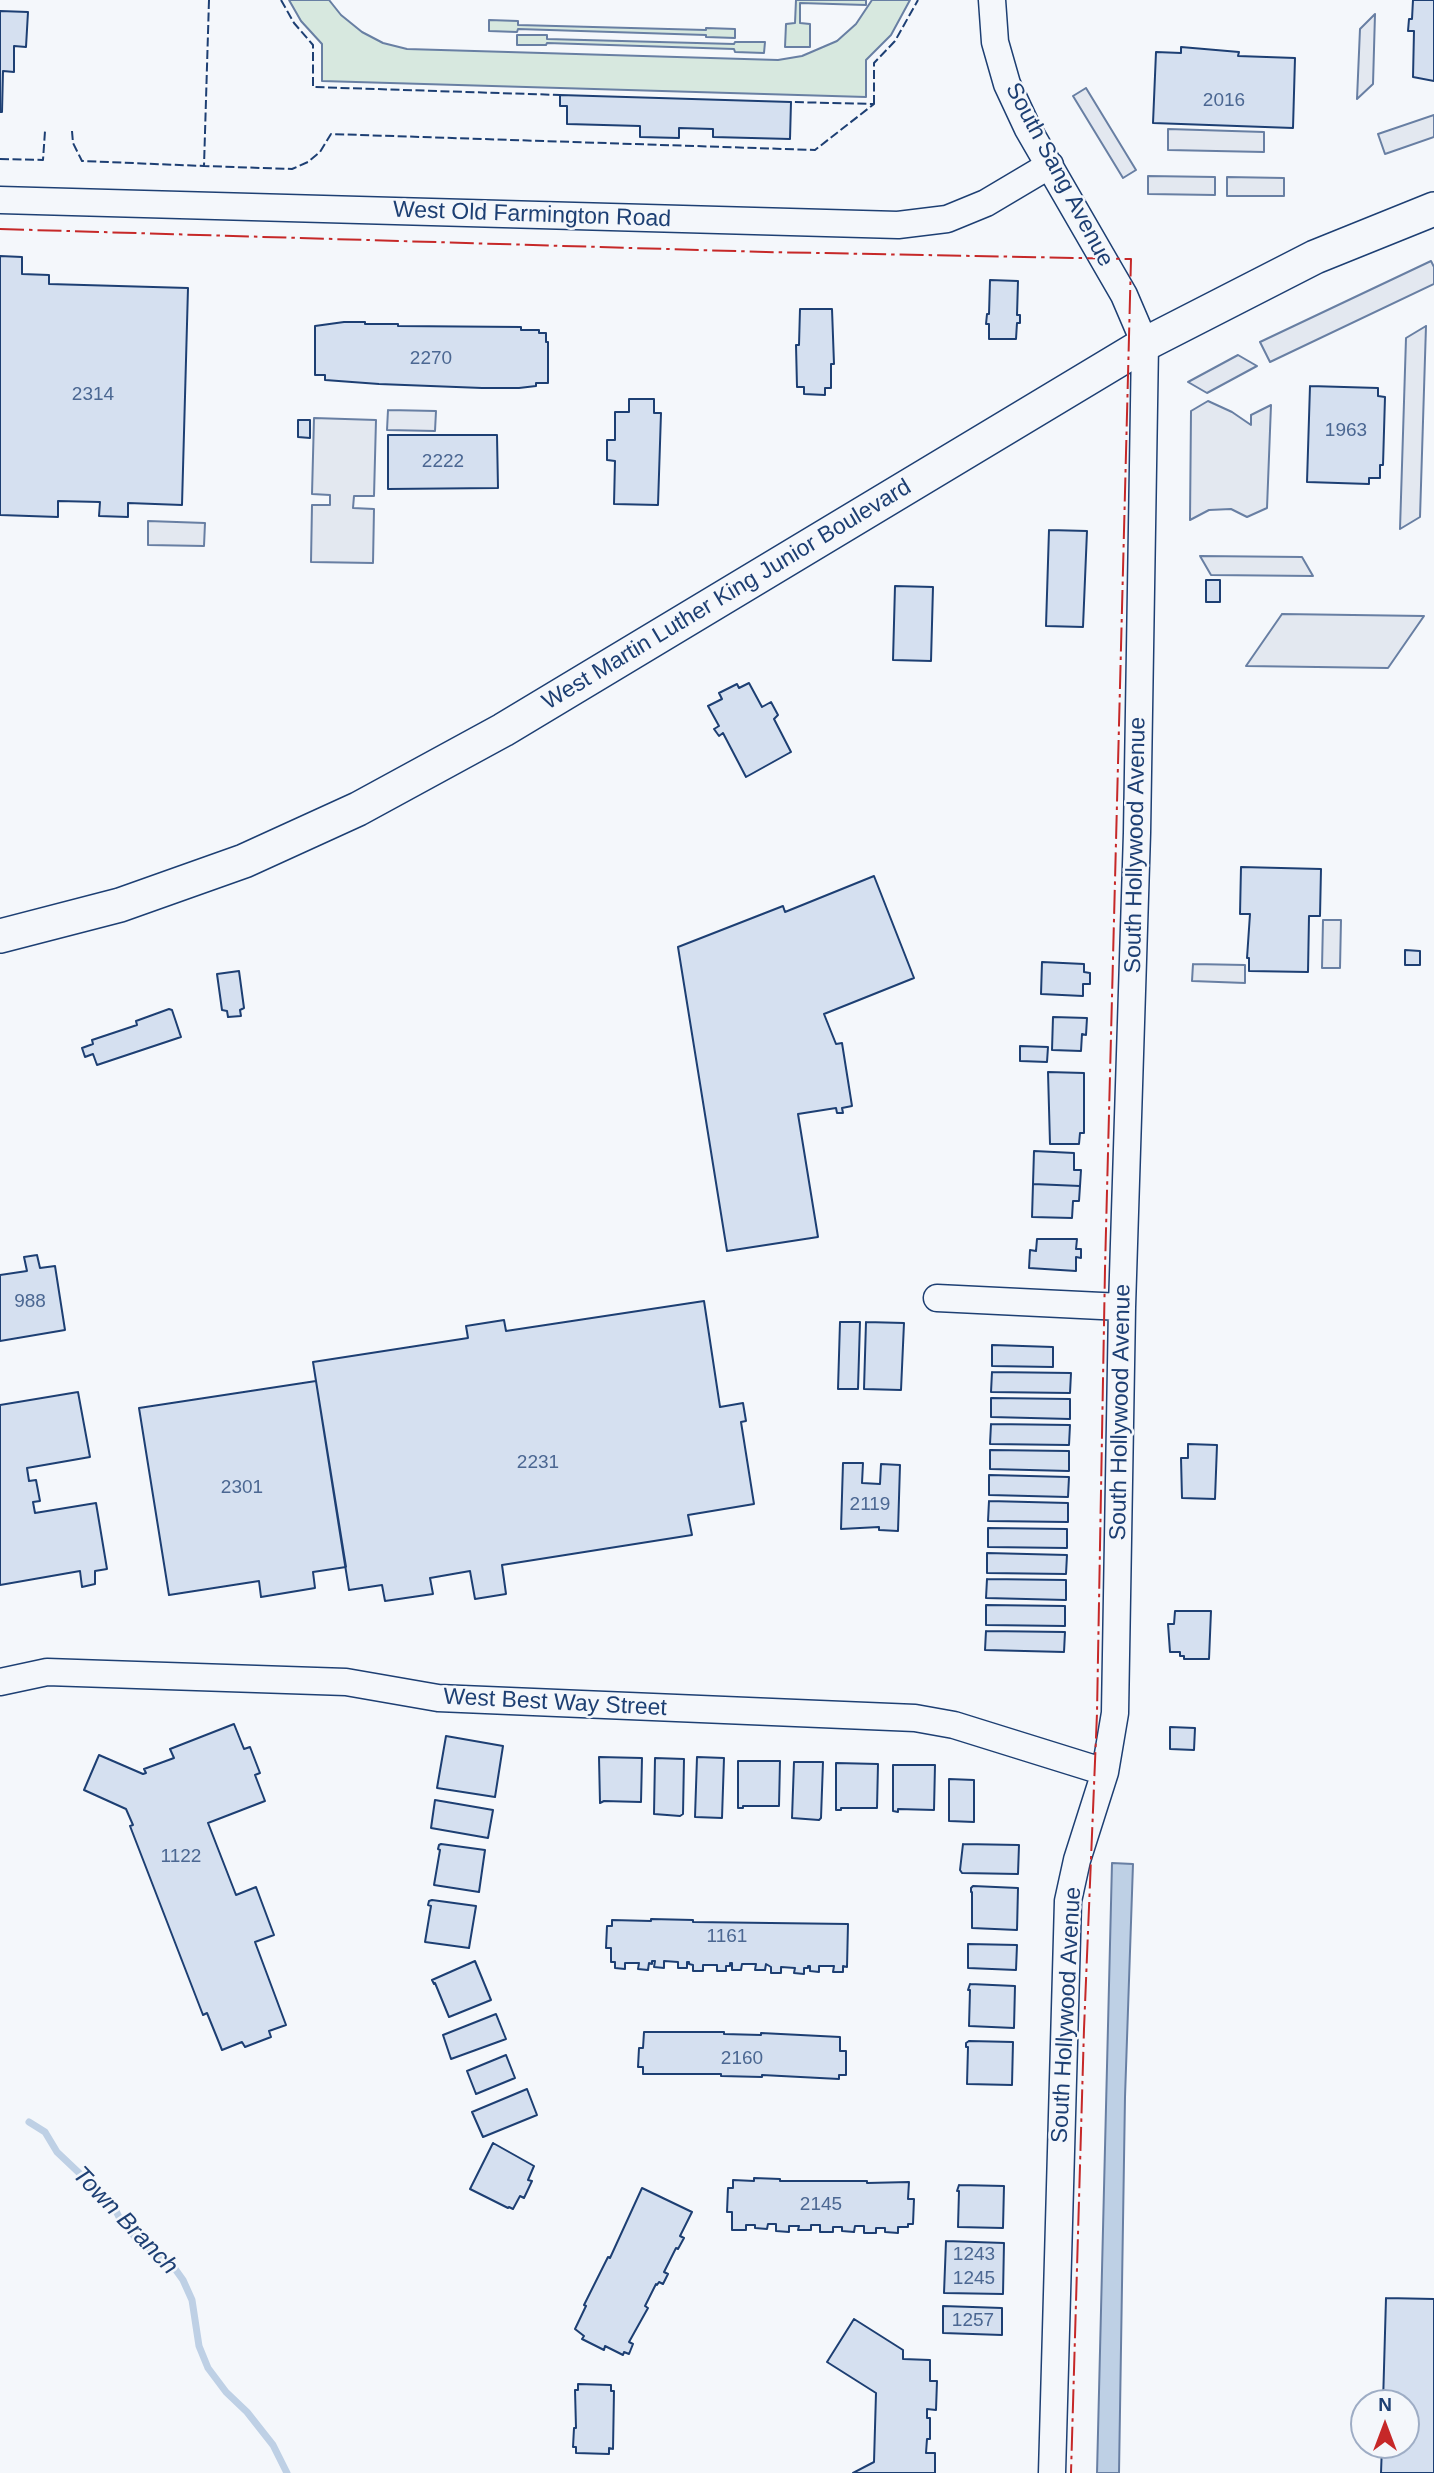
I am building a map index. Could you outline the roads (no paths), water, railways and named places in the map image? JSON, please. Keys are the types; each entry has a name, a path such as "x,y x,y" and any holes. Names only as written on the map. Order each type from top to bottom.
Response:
{"main road":[{"name":"West Martin Luther King Junior Boulevard","path":"0,936 120,905 244,861 358,809 503,730 1145,344 1315,257 1434,209"}],"street":[{"name":"South Sang Avenue","path":"992,0 995,42 1007,84 1028,129 1124,295 1145,344"},
{"name":"West Old Farmington Road","path":"0,200 898,225 947,219 986,203 1050,165"},
{"name":"South Hollywood Avenue","path":"1052,2473 1068,1901 1077,1860 1105,1772 1115,1713 1122,1307 1138,820 1145,344"},
{"path":"937,1298 1122,1307"},
{"name":"West Best Way Street","path":"0,1682 47,1672 77,1672 346,1682 438,1698 915,1718 945,1723 1105,1772"}],"water":[{"path":"1112,1863 1133,1864 1125,2097 1119,2473 1097,2473"}],"waterway":[{"name":"Town Branch","path":"29,2122 45,2132 57,2152 113,2205 122,2223 137,2239 173,2266 192,2300 199,2346 208,2368 273,2445 287,2473"}]}
